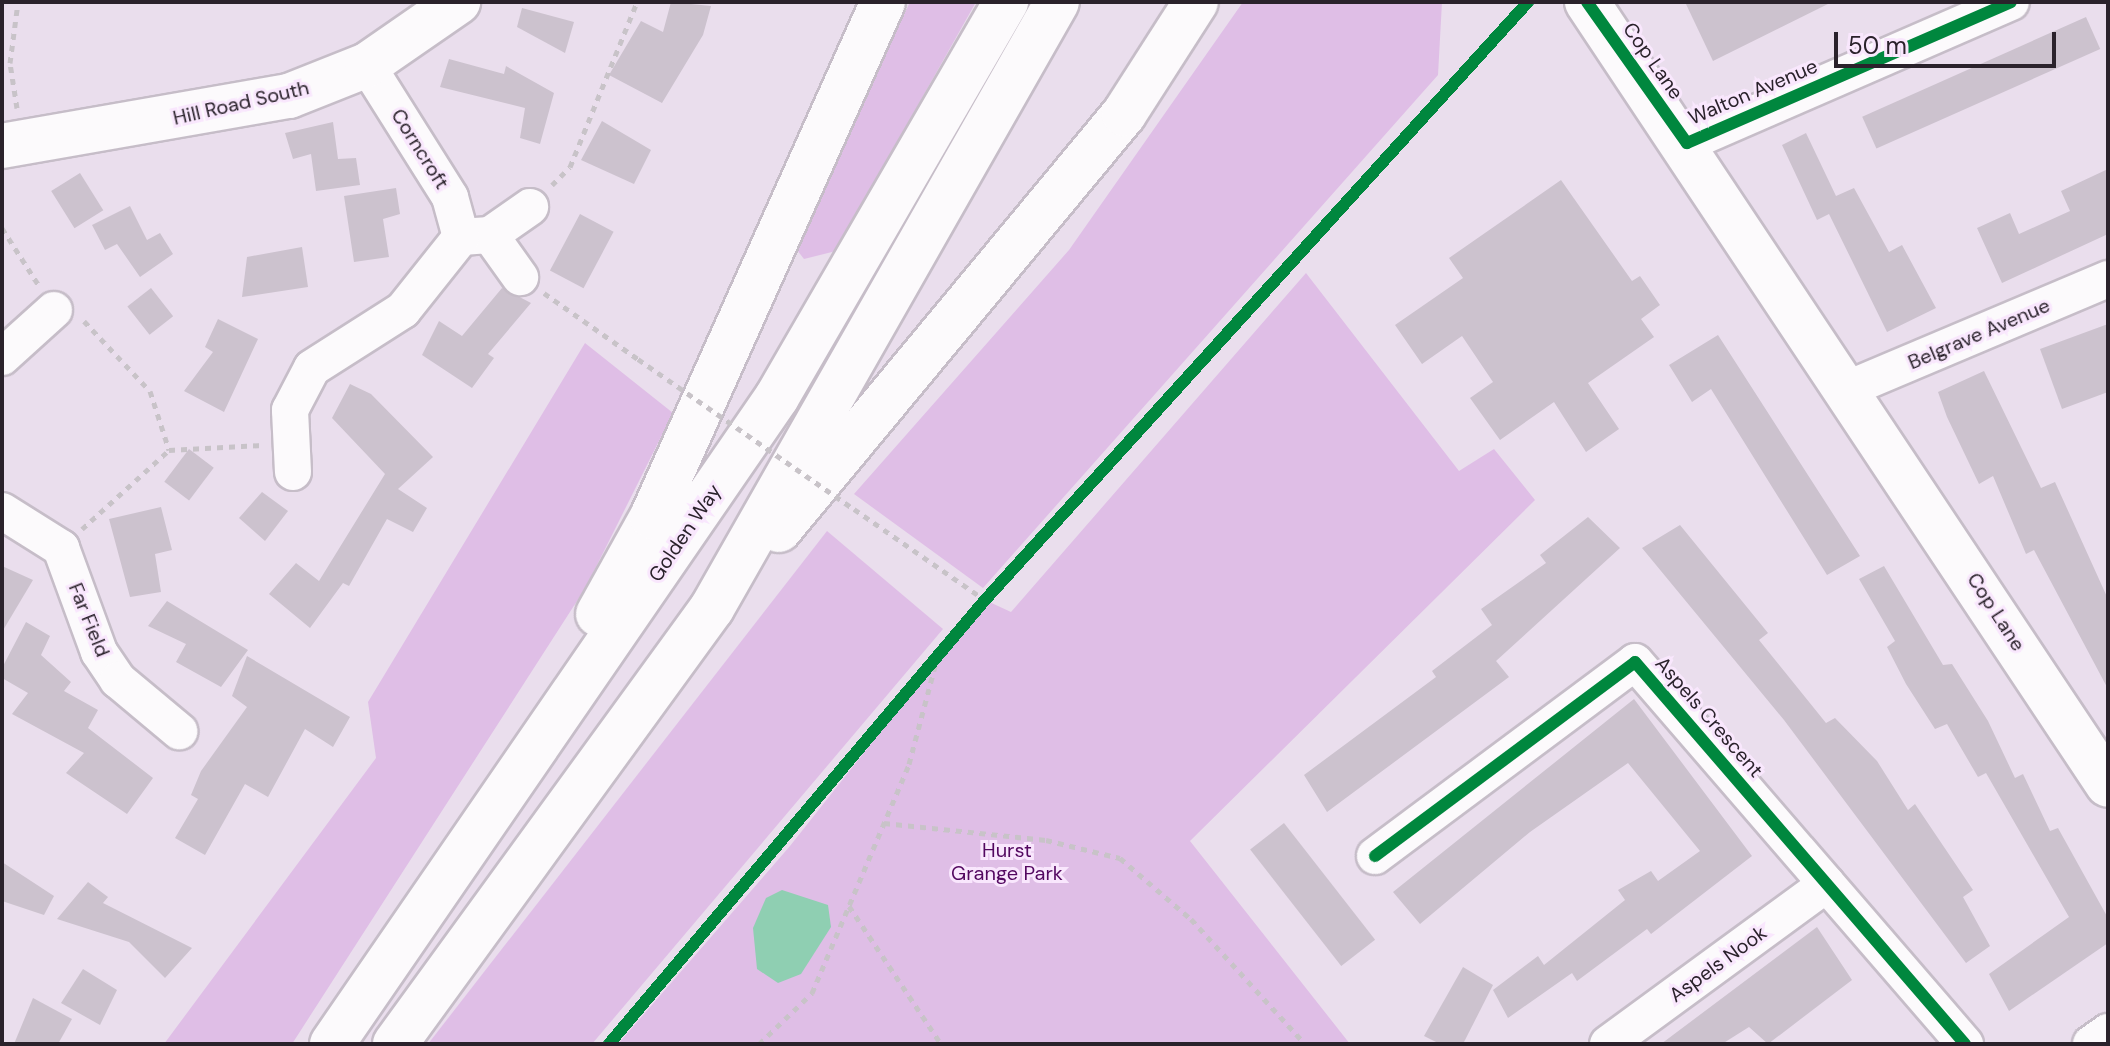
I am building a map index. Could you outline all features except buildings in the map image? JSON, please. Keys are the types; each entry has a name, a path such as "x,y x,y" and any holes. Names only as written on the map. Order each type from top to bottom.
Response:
{"main road":[{"name":"Hill Road South","path":"12,145 289,96 367,65 458,2"},
{"path":"447,881 652,517 883,2"},
{"name":"Golden Way","path":"332,1044 777,397 1006,2"},
{"path":"712,608 1057,2"},
{"path":"395,1044 712,608 1124,114 1196,2"},
{"name":"Cop Lane","path":"1587,2 1687,143 2108,785"}],"street":[{"name":"Walton Avenue","path":"1687,143 2011,2"},
{"name":"Corncroft","path":"367,65 475,236 520,277"},
{"path":"292,457 290,410 312,368 403,310 475,236 530,207"},
{"name":"Belgrave Avenue","path":"1850,388 2108,279"},
{"path":"2,357 54,310"},
{"path":"2,511 61,548"},
{"name":"Far Field","path":"61,548 99,652 118,680 179,731"},
{"name":"Aspels Crescent","path":"1375,856 1635,662 1965,1044"},
{"name":"Aspels Nook","path":"1608,1044 1827,884"},
{"path":"2091,1044 2108,1032"}],"path":[{"path":"12,145 10,63 18,2"},
{"path":"530,207 570,167 637,2"},
{"path":"2,228 54,310 81,319 150,391 169,450"},
{"path":"520,277 985,600"},
{"path":"61,548 169,450 292,457"},
{"path":"976,611 996,589"},
{"path":"908,691 947,644"},
{"path":"759,1044 812,993 909,764 938,655"},
{"path":"884,823 1046,840 1120,858 1191,919 1305,1044"},
{"path":"849,905 941,1044"}],"green space":[{"path":"910,2 976,2 836,251 804,259 797,250 802,232"},
{"path":"1243,2 1442,2 1438,75 983,588 854,494 1069,250"},
{"name":"Hurst Grange Park","path":"1306,273 1459,471 1494,449 1535,500 1190,841 1350,1044 618,1044 790,846 985,600 1011,612"},
{"path":"585,343 673,413 586,587 292,1044 164,1044 376,758 368,702"},
{"path":"827,531 943,629 592,1044 428,1044"}],"shaded area":[{"path":"782,890 828,905 831,927 801,974 778,983 757,969 753,928 766,898"}],"cycle path":[{"path":"609,1044 985,600 1528,2"},
{"path":"1587,2 1687,143 2011,2"},
{"path":"1375,856 1635,662 1965,1044"}]}
